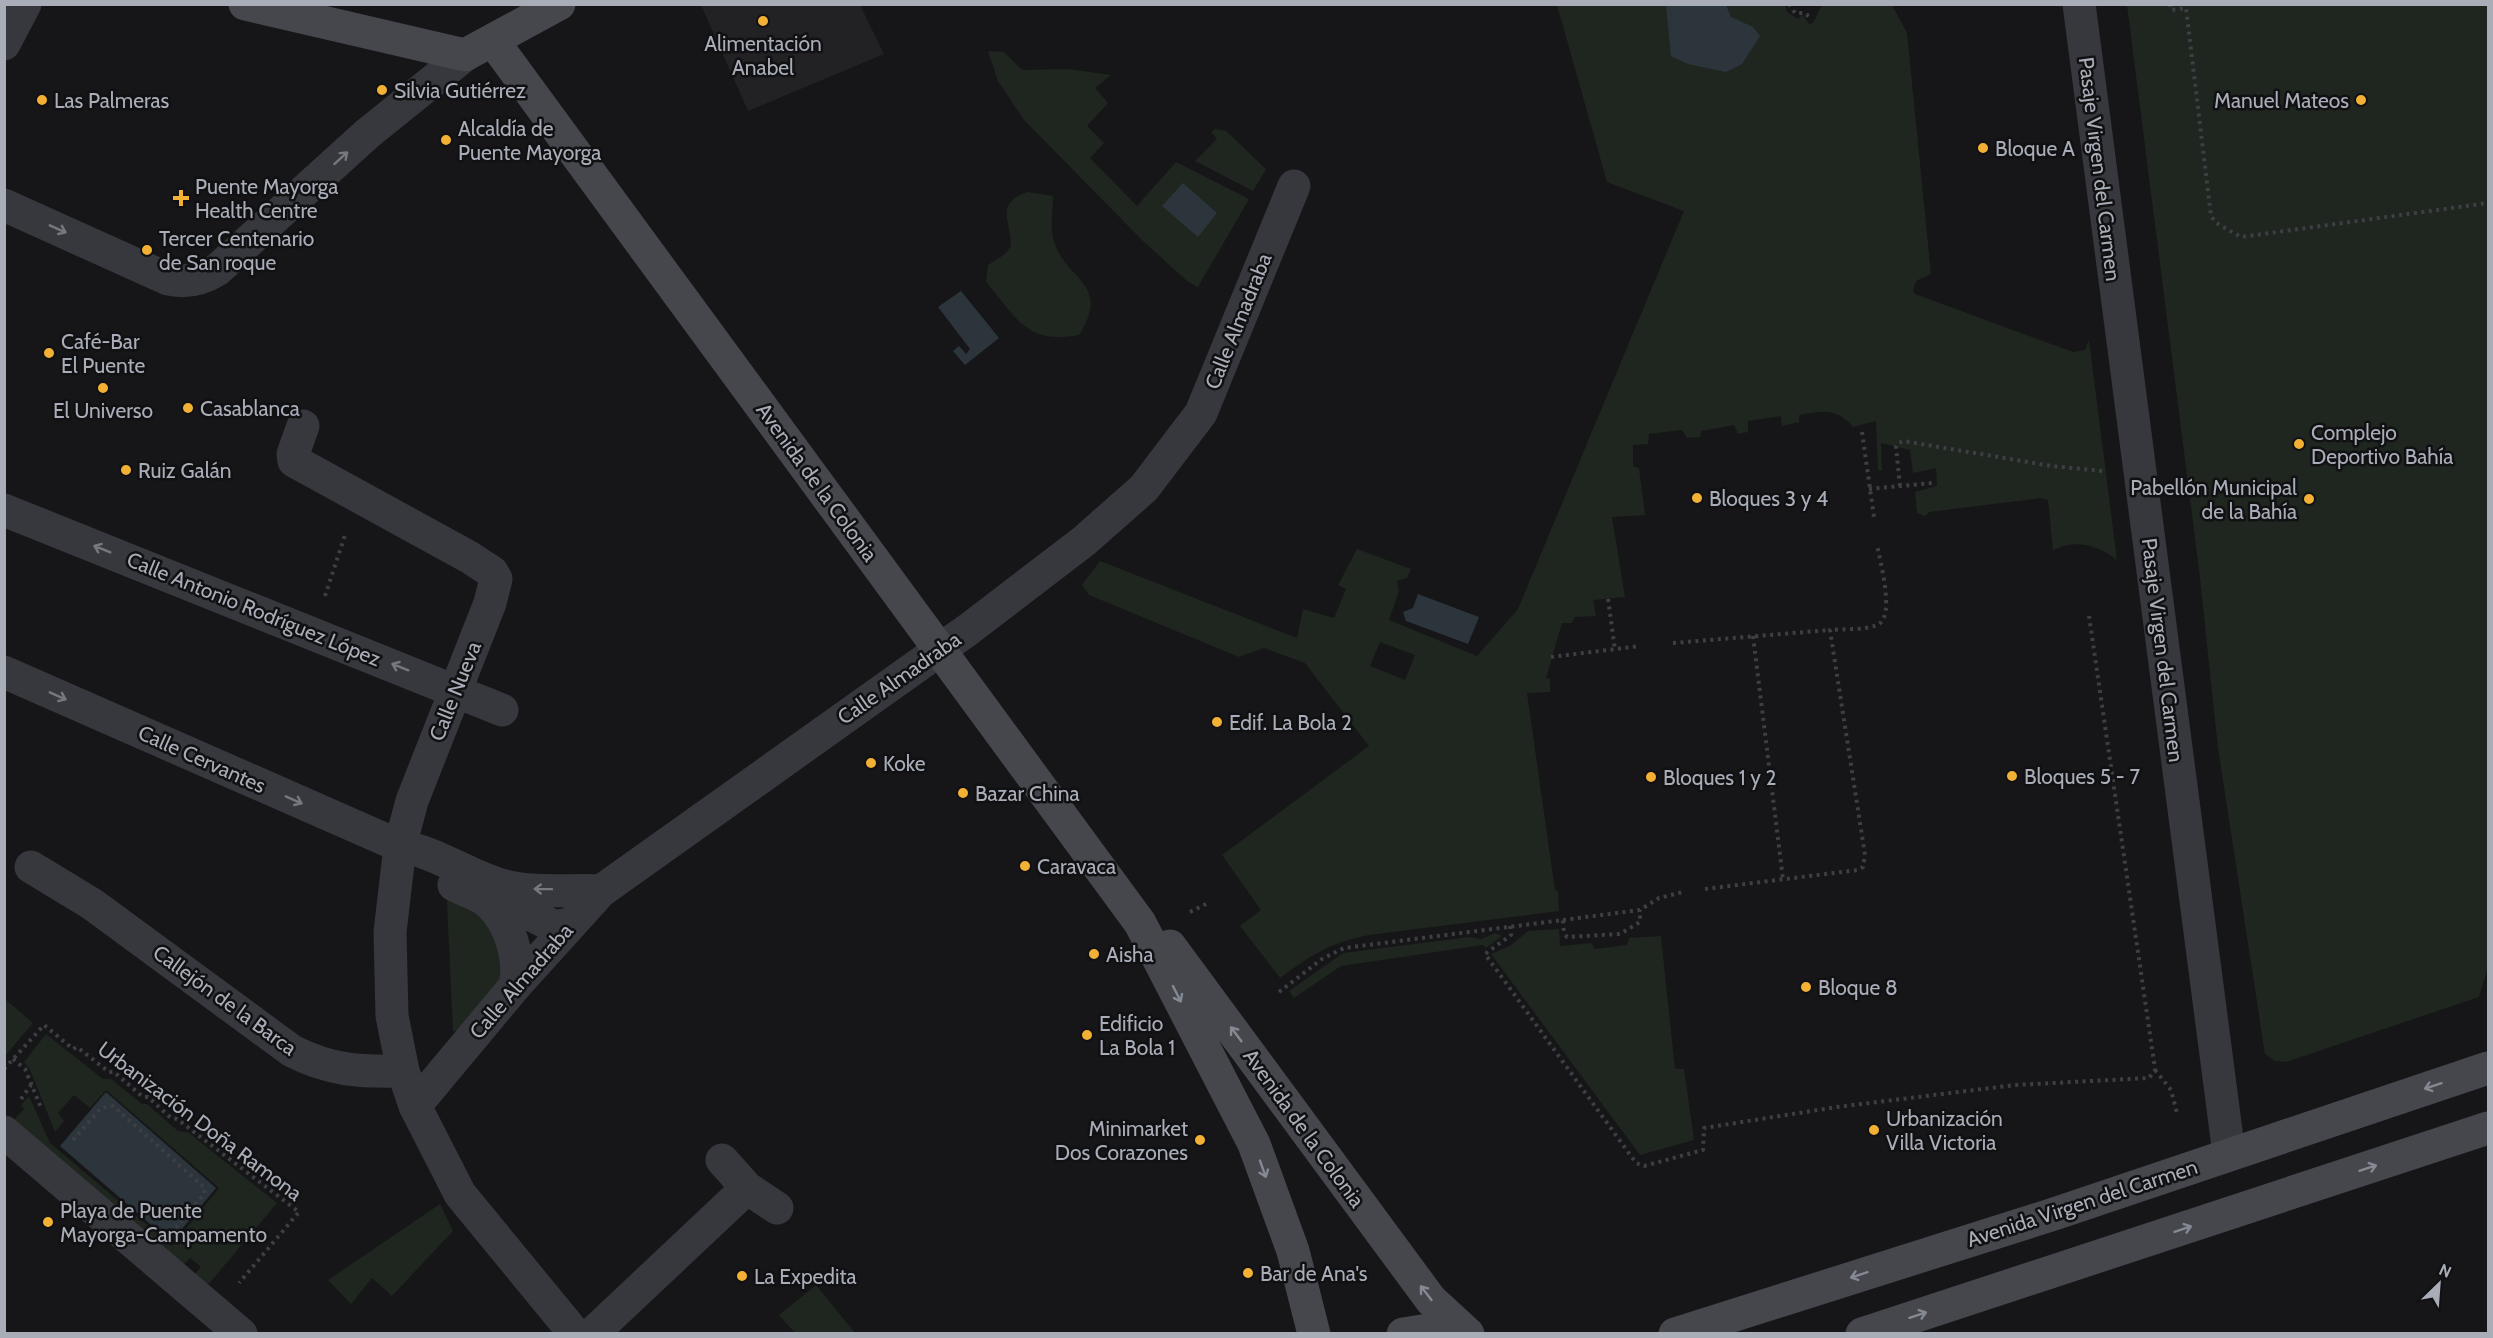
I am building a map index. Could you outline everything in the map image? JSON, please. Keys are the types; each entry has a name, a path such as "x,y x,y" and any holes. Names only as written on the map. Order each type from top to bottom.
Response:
{"street":[{"path":"4,44 25,4"},
{"path":"245,4 479,48"},
{"path":"4,206 168,279 204,282 367,134 479,48 559,4"},
{"name":"Pasaje Virgen del Carmen","path":"2079,4 2229,1154"},
{"name":"Avenida de la Colonia","path":"479,48 939,649 1140,924 1254,1144 1293,1251 1314,1334"},
{"name":"Calle Almadraba","path":"415,1106 515,986 601,891 939,649 1084,541 1144,488 1201,413 1294,186"},
{"name":"Calle Nueva","path":"303,426 293,454 294,461 469,557 492,572 496,579 490,603 454,689 412,801 400,846 390,957 393,1017 403,1071"},
{"name":"Calle Antonio Rodríguez López","path":"4,510 502,710"},
{"name":"Calle Cervantes","path":"4,672 400,846 421,850 496,884 523,888 601,891"},
{"name":"Calle Cervantes","path":"400,846 414,864 475,893 489,903 500,917 517,956 515,986"},
{"name":"Callejón de la Barca","path":"30,867 92,904 292,1051 310,1060 350,1071 403,1071"},
{"name":"Calle Cervantes","path":"475,893 495,896 555,927 572,923"},
{"name":"Avenida de la Colonia","path":"1140,924 1169,945 1431,1300 1468,1334"},
{"name":"Avenida Virgen del Carmen","path":"1675,1334 2054,1214 2488,1068"},
{"path":"403,1071 415,1106 460,1194 575,1334"},
{"path":"1862,1334 2488,1128"},
{"path":"4,1132 241,1334"},
{"path":"722,1160 747,1188 777,1208"},
{"path":"592,1334 747,1188"},
{"path":"1403,1334 1441,1328 1459,1334"}],"path":[{"path":"1789,4 1795,13 1804,13 1810,17"},
{"path":"2170,4 2171,10 2186,8 2211,216 2223,227 2241,237 2488,203"},
{"path":"1862,432 1874,517"},
{"path":"1900,486 1896,447 1898,443 1905,441 2083,470 2139,469"},
{"path":"1869,489 1932,483"},
{"path":"316,634 332,568 343,540 364,500"},
{"path":"1673,643 1875,626 1883,620 1887,603 1878,545"},
{"path":"1608,599 1616,650"},
{"path":"2089,616 2155,1070 2171,1090 2177,1113"},
{"path":"1706,889 1858,870 1865,861 1830,630"},
{"path":"1753,636 1783,879"},
{"path":"1551,657 1640,646"},
{"path":"1279,992 1322,959 1344,948 1640,910 1659,898 1683,892"},
{"path":"1563,920 1564,933 1567,937 1620,934 1640,922 1640,910"},
{"path":"1510,926 1511,934 1506,940 1485,954 1636,1163 1644,1166 1702,1150 1704,1128 1837,1107 2015,1085 2142,1079 2148,1078 2155,1070"},
{"name":"Urbanización Doña Ramona","path":"4,1069 44,1025 73,1049 77,1047 109,1072 114,1072 143,1097 148,1097 171,1118 177,1119 246,1169 298,1212 234,1289"},
{"path":"13,1059 25,1070 45,1116"},
{"path":"19,1102 32,1085"},
{"path":"65,1149 101,1108 113,1106 205,1188 204,1194 170,1233"}],"shaded area":[{"path":"701,5 860,5 884,54 748,111"},
{"path":"1557,5 1785,5 1787,12 1798,19 1802,14 1809,24 1813,23 1822,5 1892,5 1907,33 1931,274 1916,281 1913,291 1915,294 2073,352 2085,350 2089,340 2117,560 2086,545 2070,545 2053,550 2048,500 2041,498 1929,512 1925,516 1917,513 1915,492 1937,486 1936,468 1913,473 1910,450 1881,443 1882,471 1878,470 1876,421 1853,427 1835,413 1821,412 1799,415 1799,422 1782,426 1781,416 1748,421 1748,432 1738,434 1734,425 1701,431 1700,437 1687,438 1682,430 1649,434 1648,444 1633,445 1633,466 1639,468 1645,515 1612,517 1625,597 1593,600 1596,616 1575,617 1572,623 1562,623 1546,678 1550,679 1550,692 1527,693 1555,890 1558,891 1559,911 1355,938 1322,951 1280,978 1240,926 1261,910 1222,855 1369,746 1305,663 1264,648 1239,657 1089,595 1082,585 1100,561 1297,638 1303,609 1334,618 1346,589 1338,585 1357,549 1411,569 1407,578 1397,581 1399,591 1389,620 1477,656 1518,609 1684,211 1607,182","holes":["1380,642 1415,655 1405,680 1370,666"]},
{"path":"1666,5 1726,5 1731,17 1753,27 1760,36 1742,64 1726,72 1688,64 1671,56"},
{"name":"Complejo Deportivo Bahía","path":"2127,5 2488,5 2488,967 2479,997 2286,1062 2275,1061 2265,1054 2218,748 2199,569"},
{"path":"988,51 1004,52 1022,70 1068,69 1111,75 1095,88 1108,103 1087,126 1104,143 1090,158 1137,206 1176,162 1249,199 1198,287 1187,281 1143,241 1024,120 998,81"},
{"path":"1215,129 1226,131 1266,169 1253,191 1195,161 1217,139 1211,132"},
{"path":"1183,183 1217,213 1198,237 1162,206"},
{"path":"1028,192 1053,196 1053,238 1058,252 1088,292 1091,303 1088,317 1079,335 1046,336 1034,332 1015,317 986,282 988,265 1005,254 1011,246 1008,207 1011,201"},
{"path":"961,291 999,338 965,365 953,351 959,346 966,354 970,349 938,307"},
{"path":"1418,594 1479,617 1468,644 1406,621 1403,612 1413,608"},
{"path":"450,897 477,910 503,950 500,979 459,1031 453,1031 447,902"},
{"path":"1559,929 1560,946 1592,943 1594,949 1627,945 1629,938 1661,936 1675,1069 1684,1069 1694,1140 1640,1155 1491,954 1510,946 1528,931"},
{"path":"1495,933 1502,936 1486,948 1483,945 1341,966 1294,998 1289,991 1343,953 1470,937 1481,939"},
{"path":"5,999 33,1023 5,1056"},
{"path":"46,1034 103,1079 111,1079 142,1104 147,1104 178,1131 189,1133 277,1203 207,1286 194,1275 201,1267 190,1258 183,1265 12,1122 24,1109 21,1105 29,1096 50,1143 172,1246 219,1188 106,1090 90,1108 74,1095 58,1113 64,1121 55,1132 31,1072 24,1062"},
{"path":"106,1092 216,1188 171,1242 60,1146"},
{"path":"440,1204 453,1231 392,1296 372,1278 351,1304 328,1280"},
{"path":"816,1285 855,1333 795,1333 779,1315"}],"place":[{"name":"Alimentación Anabel","path":"763,21"},
{"name":"Silvia Gutiérrez","path":"382,90"},
{"name":"Las Palmeras","path":"42,100"},
{"name":"Manuel Mateos","path":"2361,100"},
{"name":"Alcaldía de Puente Mayorga","path":"446,140"},
{"name":"Bloque A","path":"1983,148"},
{"name":"Puente Mayorga Health Centre","path":"181,198"},
{"name":"Tercer Centenario de San roque","path":"147,250"},
{"name":"Café-Bar El Puente","path":"49,353"},
{"name":"El Universo","path":"103,388"},
{"name":"Casablanca","path":"188,408"},
{"name":"Complejo Deportivo Bahía","path":"2299,444"},
{"name":"Ruiz Galán","path":"126,470"},
{"name":"Bloques 3 y 4","path":"1697,498"},
{"name":"Pabellón Municipal de la Bahía","path":"2309,499"},
{"name":"Edif. La Bola 2","path":"1217,722"},
{"name":"Koke","path":"871,763"},
{"name":"Bloques 5 - 7","path":"2012,776"},
{"name":"Bloques 1 y 2","path":"1651,777"},
{"name":"Bazar China","path":"963,793"},
{"name":"Caravaca","path":"1025,866"},
{"name":"Aisha","path":"1094,954"},
{"name":"Bloque 8","path":"1806,987"},
{"name":"Edificio La Bola 1","path":"1087,1035"},
{"name":"Urbanización Villa Victoria","path":"1874,1130"},
{"name":"Minimarket Dos Corazones","path":"1200,1140"},
{"name":"Playa de Puente Mayorga-Campamento","path":"48,1222"},
{"name":"Bar de Ana's","path":"1248,1273"},
{"name":"La Expedita","path":"742,1276"}]}
